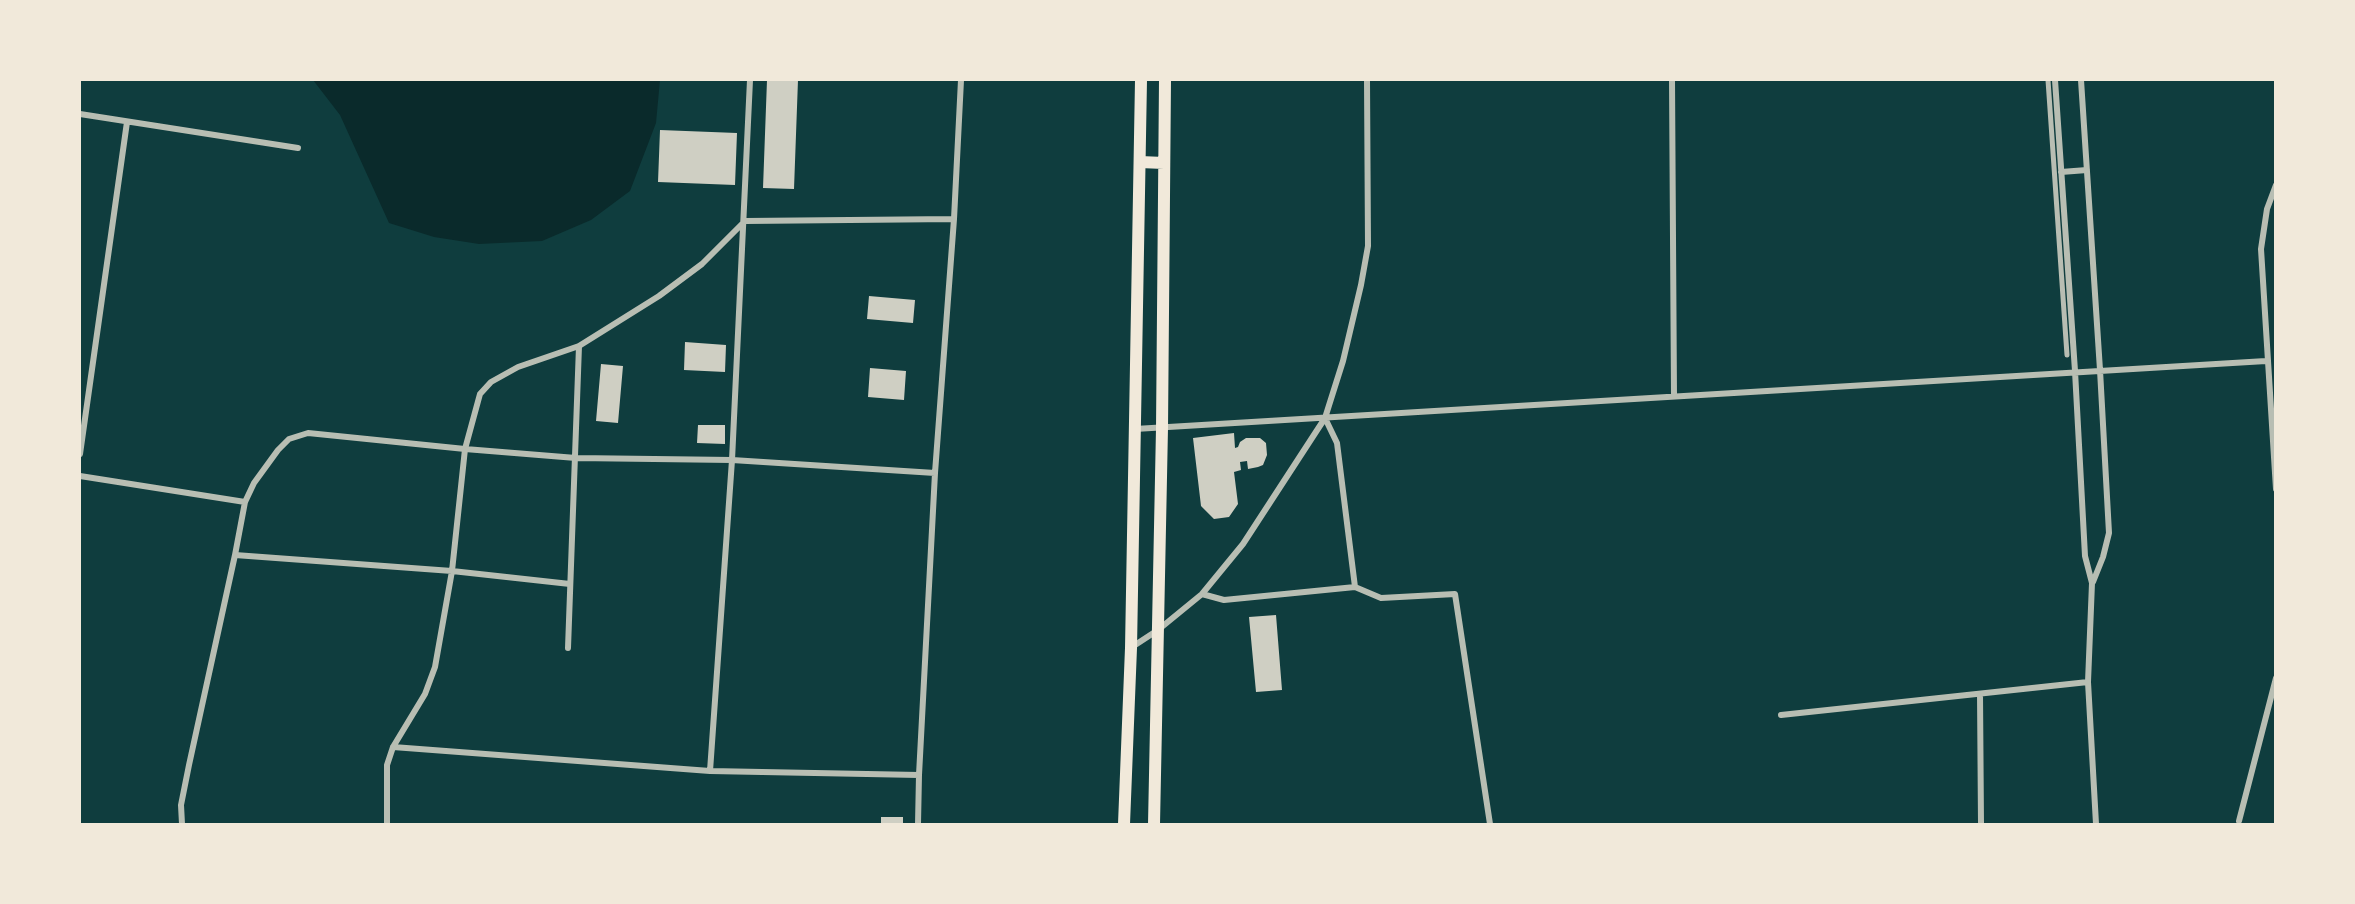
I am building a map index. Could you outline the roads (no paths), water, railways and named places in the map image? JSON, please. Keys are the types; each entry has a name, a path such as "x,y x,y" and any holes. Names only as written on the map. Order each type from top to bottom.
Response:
{"main road":[{"path":"1124,825 1136,429 1141,80"},
{"path":"1154,825 1162,428 1165,80"},
{"path":"1140,162 1164,164"}],"street":[{"path":"710,771 732,460 750,80"},
{"path":"918,825 935,473 954,219 961,80"},
{"path":"1131,648 1158,630 1202,594 1243,544 1325,418 1343,361 1368,246 1367,80"},
{"path":"1672,80 1674,396"},
{"path":"2048,80 2067,355"},
{"path":"2055,80 2085,556 2092,583 2088,682 2096,825"},
{"path":"2081,80 2109,533 2103,557 2092,583"},
{"path":"80,114 298,148"},
{"path":"80,454 127,122"},
{"path":"2061,172 2087,170"},
{"path":"2276,185 2267,209 2261,249 2266,361 2276,489"},
{"path":"387,825 387,765 393,747 425,694 435,667 452,571 465,449 480,394 491,382 518,367 579,346 658,296 702,264 745,221 954,219"},
{"path":"568,648 579,346"},
{"path":"1136,429 2266,361"},
{"path":"1325,418 1337,443 1355,587"},
{"path":"182,825 182,805 189,765 245,502 254,483 289,439 303,434 576,458 732,460 935,473"},
{"path":"80,476 245,502"},
{"path":"235,555 452,571 570,584"},
{"path":"1202,594 1224,600 1355,587 1381,598 1455,594 1490,825"},
{"path":"2240,821 2276,678"},
{"path":"1781,715 2088,682"},
{"path":"1980,694 1981,825"},
{"path":"393,747 710,771 919,775"}],"water":[{"path":"313,80 660,80 656,123 630,191 591,220 542,241 479,244 434,237 389,223 340,115"}]}
